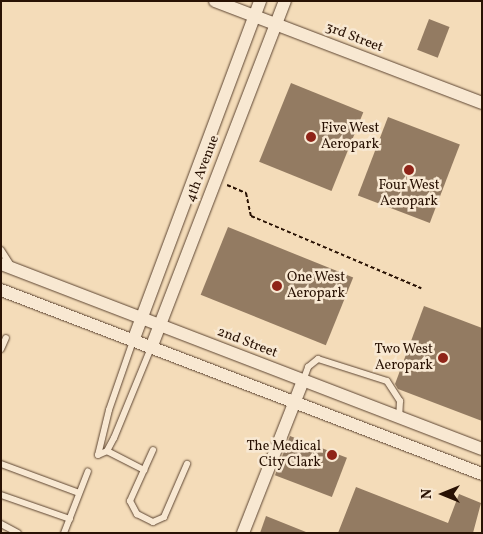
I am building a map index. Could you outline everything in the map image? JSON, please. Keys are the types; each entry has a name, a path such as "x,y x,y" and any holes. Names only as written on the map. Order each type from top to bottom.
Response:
{"street":[{"name":"3rd Street","path":"216,1 482,103"},
{"name":"4th Avenue","path":"133,341 260,1"},
{"name":"4th Avenue","path":"151,348 285,1"},
{"path":"186,198 205,206"},
{"name":"2nd Street","path":"7,266 482,449"},
{"path":"1,290 482,474"},
{"path":"243,533 304,381"},
{"path":"391,440 399,418"}],"lane":[{"path":"1,250 7,266"},
{"path":"1,349 6,338"},
{"path":"133,341 98,455 107,450 114,438 151,348"},
{"path":"304,381 308,367 318,359 387,381 400,401 399,418"},
{"path":"102,437 114,438"},
{"path":"107,450 144,470"},
{"path":"153,450 130,501 137,514 153,522 164,517 187,464"},
{"path":"1,464 80,493"},
{"path":"64,533 88,471"},
{"path":"1,495 70,519"},
{"path":"1,524 18,533"}],"path":[{"path":"215,180 246,193 252,216 420,288"}],"building":[{"path":"429,19 450,27 438,58 417,50"},
{"name":"Five West Aeropark","path":"291,83 363,112 331,191 259,162"},
{"name":"Four West Aeropark","path":"388,117 460,145 430,223 358,195"},
{"name":"One West Aeropark","path":"228,227 353,278 326,345 201,295"},
{"name":"Two West Aeropark","path":"424,306 482,328 482,421 398,389 395,384"},
{"path":"290,436 347,458 332,497 275,475"},
{"path":"356,487 448,523 459,494 481,503 473,533 338,533"},
{"path":"266,516 306,532 306,533 260,533"}],"place":[{"name":"Five West Aeropark","path":"311,137"},
{"name":"Four West Aeropark","path":"409,170"},
{"name":"One West Aeropark","path":"277,286"},
{"name":"Two West Aeropark","path":"443,358"},
{"name":"The Medical City Clark","path":"332,455"}]}
